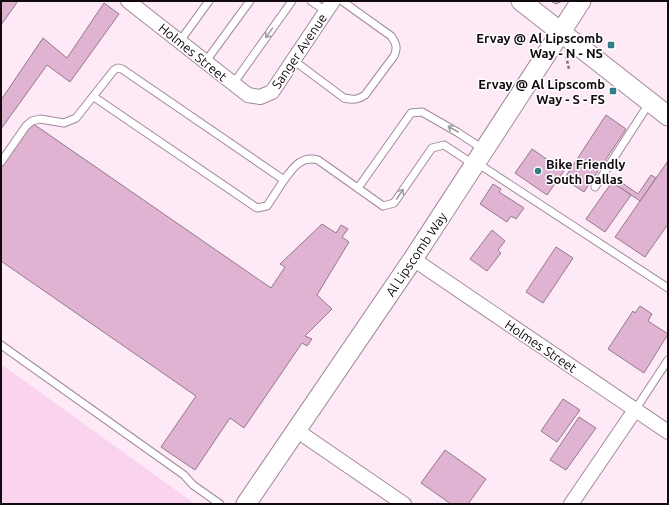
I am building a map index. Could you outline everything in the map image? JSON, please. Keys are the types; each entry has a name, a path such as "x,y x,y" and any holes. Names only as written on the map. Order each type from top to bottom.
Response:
{"street":[{"name":"Holmes Street","path":"128,1 248,95 260,97"},
{"name":"Al Lipscomb Way","path":"246,504 413,259 582,1"},
{"path":"527,3 561,32 668,116"},
{"name":"Sanger Avenue","path":"260,97 272,92 330,6"},
{"name":"Holmes Street","path":"413,259 668,432"},
{"path":"571,504 635,410"},
{"path":"296,430 404,504"}],"lane":[{"path":"180,41 209,1"},
{"path":"206,61 250,1"},
{"path":"233,84 292,1"},
{"path":"311,1 330,6"},
{"path":"294,60 344,98 353,100 365,95 394,56 397,51 396,44 391,36 342,1"},
{"path":"1,162 26,126 32,121 40,119 64,123 70,122 76,118 114,70 118,68 122,69 284,180"},
{"path":"94,97 257,208 267,206 296,164 312,158 318,160 383,206 394,203 432,148 444,145 479,160 668,288"},
{"path":"595,187 650,102"},
{"path":"358,188 411,114 422,112 457,132 479,160"},
{"path":"1,345 184,475 193,485 220,504"},
{"path":"635,410 668,360"}],"path":[{"path":"566,56 569,69"}],"shaded area":[{"path":"1,364 195,504 1,504"}],"building":[{"path":"1,1 18,1 1,25"},
{"path":"551,1 562,1 556,4"},
{"path":"104,3 119,14 70,82 47,65 1,129 1,100 43,38 67,58"},
{"path":"606,115 626,129 584,192 564,179"},
{"path":"32,123 271,288 285,267 280,264 322,224 336,233 341,225 348,229 342,237 349,242 317,295 332,309 305,336 312,339 307,346 302,343 244,428 230,418 195,470 161,447 196,396 1,261 1,168"},
{"path":"532,149 564,171 547,195 515,173"},
{"path":"668,161 668,224 645,257 615,237"},
{"path":"651,175 656,178 640,201 612,182 615,178 638,194"},
{"path":"612,182 631,195 605,232 586,219"},
{"path":"493,184 501,189 499,192 524,208 516,219 511,216 507,222 480,204"},
{"path":"492,230 505,241 498,250 501,253 487,271 470,259"},
{"path":"556,247 573,258 543,303 526,292"},
{"path":"640,306 652,314 648,321 668,334 644,373 608,349 633,311 635,313"},
{"path":"563,399 580,410 557,442 541,431"},
{"path":"579,417 596,428 566,470 550,460"},
{"path":"445,450 486,479 468,504 451,504 421,483"}],"place":[{"name":"Ervay @ Al Lipscomb Way - N - NS","path":"611,45"},
{"name":"Ervay @ Al Lipscomb Way - S - FS","path":"613,91"},
{"name":"Bike Friendly South Dallas","path":"538,171"}]}
